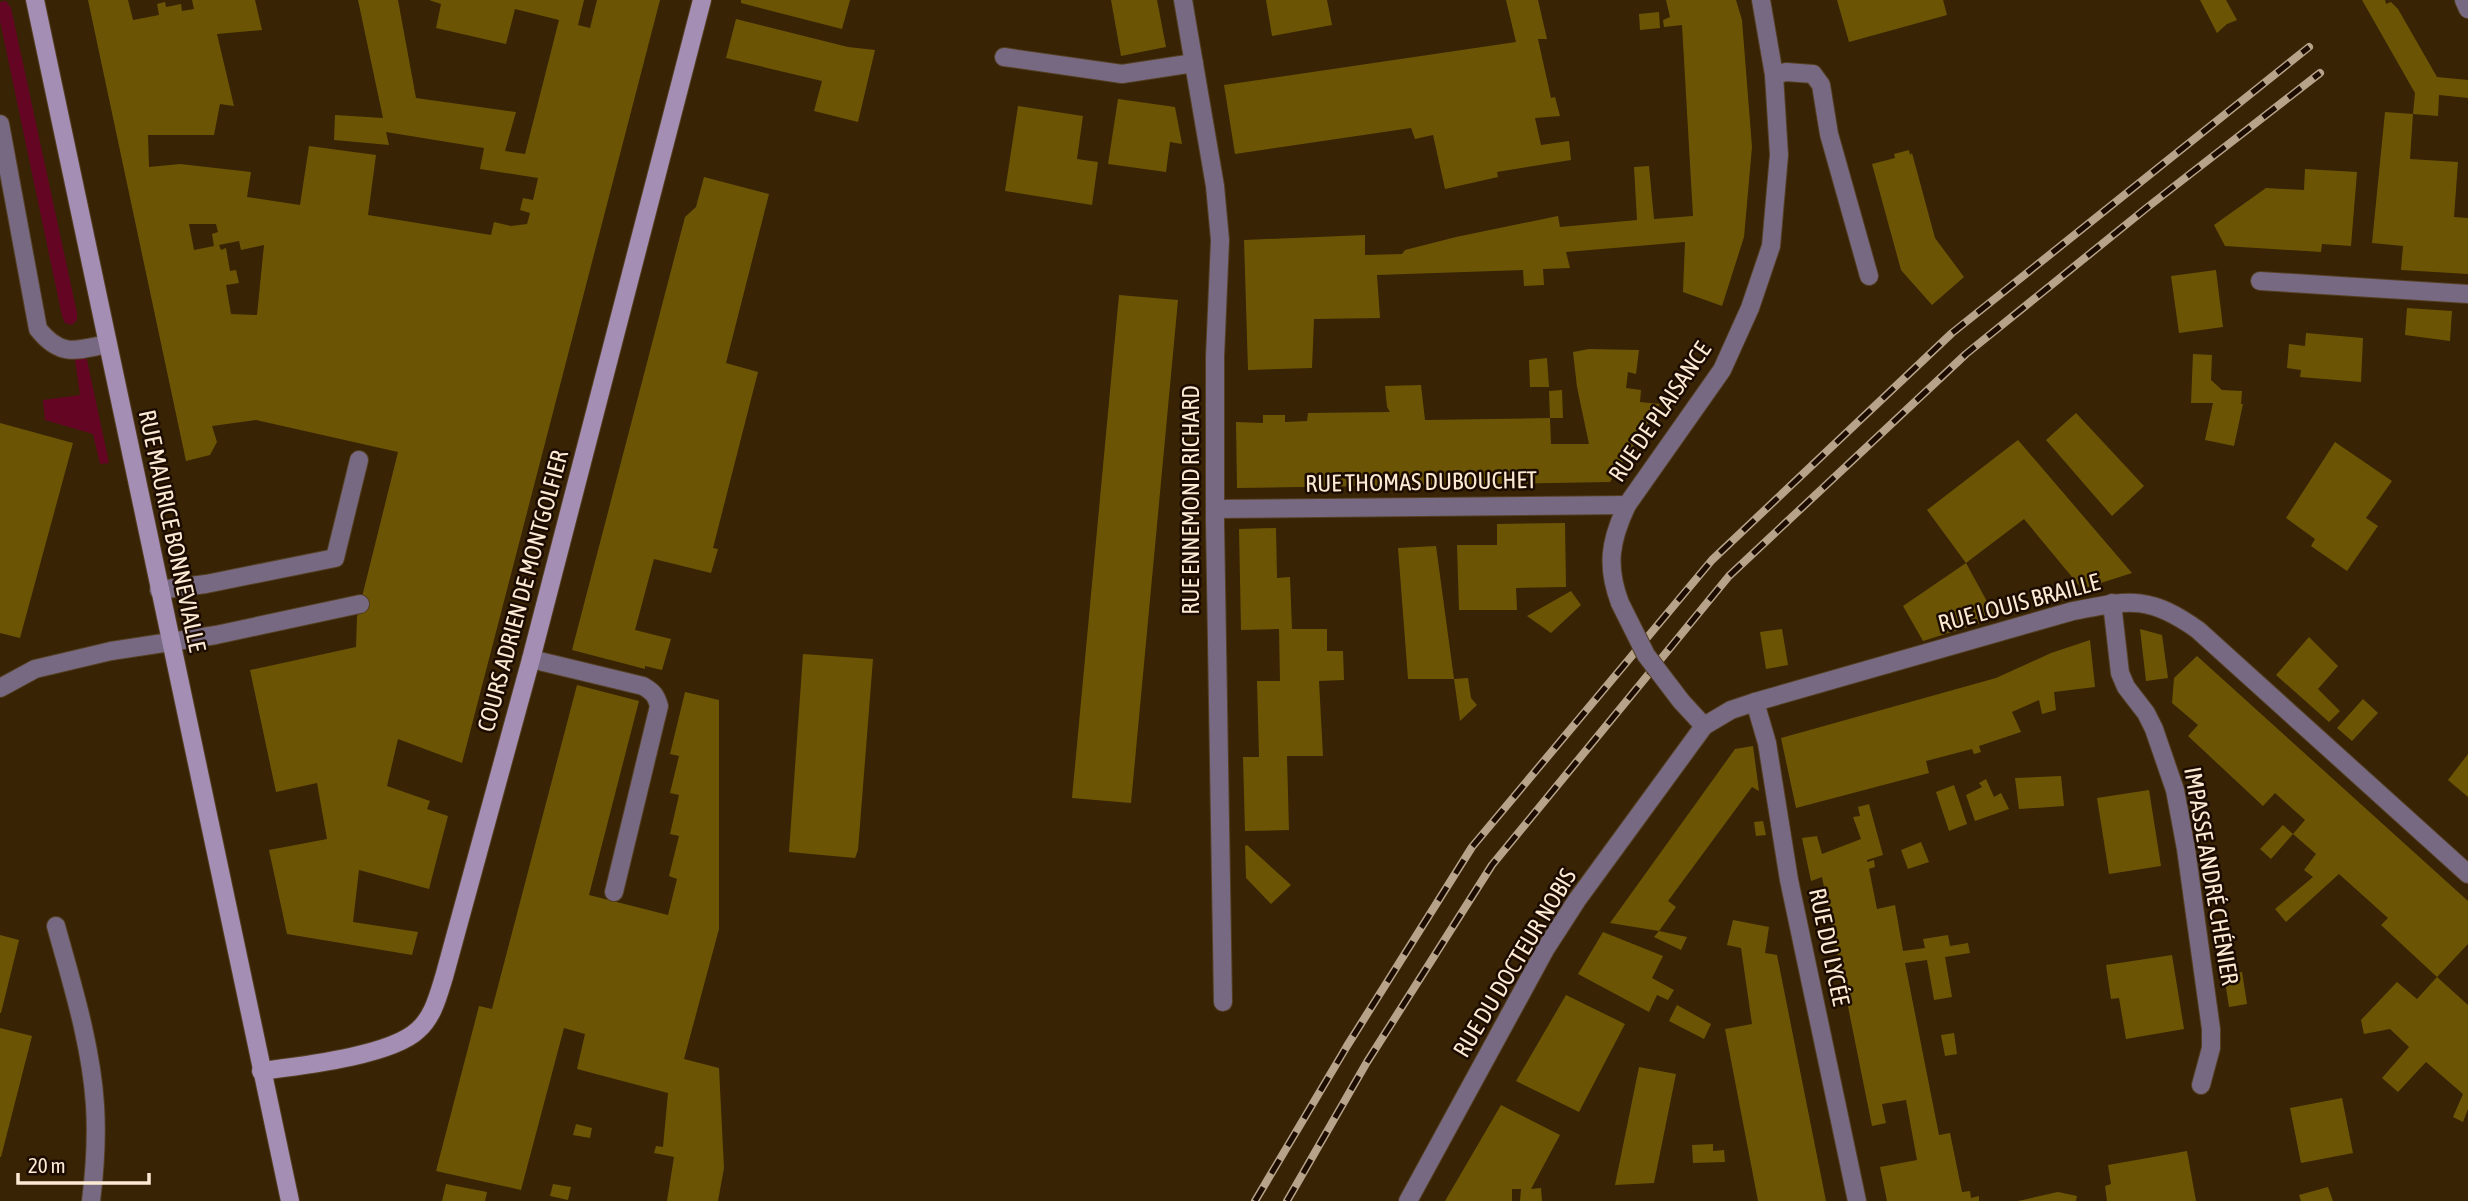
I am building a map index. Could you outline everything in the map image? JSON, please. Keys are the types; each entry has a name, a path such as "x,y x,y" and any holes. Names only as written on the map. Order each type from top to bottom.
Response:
{"main road":[{"name":"RUE MAURICE BONNEVIALLE","path":"35,0 290,1201"},
{"name":"COURS ADRIEN DE MONTGOLFIER","path":"261,1071 317,1064 388,1046 417,1032 432,1011 444,978 531,659 702,0"}],"street":[{"name":"RUE ENNEMOND RICHARD","path":"1183,0 1214,186 1220,240 1215,357 1215,509 1223,1002"},
{"name":"RUE DE PLAISANCE","path":"1704,726 1646,655 1614,587 1610,556 1615,530 1627,505 1722,370 1750,308 1771,246 1779,155 1774,75 1761,0"},
{"path":"2463,0 2468,9"},
{"path":"1004,57 1122,74 1194,63"},
{"path":"1774,75 1786,72 1813,74 1821,85 1829,134 1869,275"},
{"path":"0,124 38,329 48,341 62,350 80,350 107,344"},
{"path":"2260,281 2468,294"},
{"path":"159,590 206,584 335,558 359,460"},
{"name":"RUE THOMAS DUBOUCHET","path":"1215,509 1627,505"},
{"name":"RUE LOUIS BRAILLE","path":"1704,726 1731,710 1755,702 2073,611 2112,603 2143,602 2172,612 2198,630 2468,874"},
{"name":"IMPASSE ANDRÉ CHÉNIER","path":"2112,603 2120,673 2126,687 2146,713 2167,761 2186,849 2211,1029 2211,1048 2201,1085"},
{"path":"0,688 35,669 111,651 216,635 360,604"},
{"path":"531,659 643,687 654,692 657,699 659,706 614,892"},
{"name":"RUE DU LYCÉE","path":"1755,702 1767,743 1789,880 1857,1201"},
{"name":"RUE DU DOCTEUR NOBIS","path":"1408,1201 1546,948 1577,900 1704,726"},
{"path":"56,926 83,1027 95,1102 96,1160 91,1201"}],"shaded area":[{"path":"6,1 11,8 77,313 77,320 72,325 65,323 62,316 0,21 0,2"},
{"path":"85,356 109,463 100,464 93,434 45,420 43,400 80,395 75,358"}],"building":[{"path":"88,0 128,0 133,20 159,15 157,4 165,2 166,7 181,4 182,11 194,9 192,0 255,0 262,30 217,34 234,106 220,104 214,135 148,135 149,167 180,164 251,172 247,197 300,205 309,146 376,155 368,215 491,235 494,222 511,226 527,224 530,213 520,210 523,198 533,200 538,178 480,169 484,148 386,132 389,145 334,140 335,115 383,118 358,0 398,0 416,98 516,112 505,151 525,154 559,20 515,9 506,44 436,28 441,4 429,0 584,0 578,25 590,28 597,0 660,0 462,763 398,739 387,786 430,801 427,809 448,816 429,889 359,870 353,922 418,932 412,955 287,934 269,850 327,839 317,783 276,792 250,670 356,647 357,617 398,452 256,420 212,426 217,442 210,455 186,461","holes":["189,224 216,224 218,232 212,234 214,246 194,250","239,241 241,250 264,245 257,315 231,314 226,285 239,283 236,270 230,271 226,248 221,250 219,245"]},
{"path":"741,0 850,0 842,29 741,3"},
{"path":"1111,0 1157,0 1166,47 1121,56"},
{"path":"1266,0 1327,0 1332,25 1272,36"},
{"path":"1506,0 1538,0 1547,39 1538,39 1551,98 1555,97 1560,116 1535,118 1541,145 1569,141 1571,160 1497,172 1498,177 1445,189 1433,135 1415,139 1411,128 1235,154 1224,85 1516,42"},
{"path":"1666,0 1736,0 1742,20 1752,147 1744,237 1722,306 1683,292 1685,242 1566,252 1570,268 1543,269 1544,285 1524,286 1523,270 1377,275 1380,318 1314,319 1312,368 1248,370 1244,240 1365,235 1365,255 1402,254 1405,250 1456,237 1558,216 1560,227 1637,220 1634,167 1649,166 1654,219 1693,216 1682,25 1664,27 1663,20 1670,17"},
{"path":"1837,0 1943,0 1947,15 1849,42"},
{"path":"2200,0 2226,0 2237,20 2217,33"},
{"path":"2362,0 2385,0 2386,4 2391,2 2398,9 2437,77 2468,80 2468,98 2439,95 2438,116 2413,114 2415,93"},
{"path":"1659,12 1660,28 1640,30 1639,14"},
{"path":"736,19 848,47 875,50 858,122 814,111 822,81 726,58"},
{"path":"1118,99 1175,107 1182,144 1170,142 1166,172 1108,164"},
{"path":"1018,106 1083,116 1077,159 1098,162 1092,205 1005,191"},
{"path":"2385,112 2413,114 2410,159 2458,162 2454,217 2468,218 2468,274 2401,270 2403,246 2372,243"},
{"path":"1909,150 1935,238 1964,277 1932,305 1901,270 1872,164 1895,158 1894,154"},
{"path":"2305,169 2357,172 2351,246 2322,244 2321,252 2225,246 2214,225 2266,188 2304,190"},
{"path":"704,177 769,194 726,363 758,372 713,548 718,549 711,573 654,559 635,630 671,639 662,670 645,666 645,669 572,650 685,217 696,207"},
{"path":"2216,270 2223,327 2179,333 2171,276"},
{"path":"1119,295 1178,300 1131,803 1072,798"},
{"path":"2407,308 2452,311 2450,341 2405,335"},
{"path":"2306,333 2363,338 2361,382 2300,377 2301,370 2287,368 2289,344 2305,346"},
{"path":"1589,349 1639,350 1636,374 1628,372 1626,388 1641,390 1640,402 1660,404 1610,482 1237,488 1236,422 1263,423 1263,415 1285,415 1285,422 1307,421 1308,413 1390,412 1385,386 1421,385 1425,420 1550,418 1551,444 1589,444 1573,352"},
{"path":"2193,354 2212,355 2211,380 2222,390 2242,391 2243,404 2234,446 2205,440 2213,403 2191,403"},
{"path":"1547,358 1549,387 1530,387 1529,360"},
{"path":"1562,390 1563,418 1550,418 1549,391"},
{"path":"2076,413 2144,486 2112,516 2046,440"},
{"path":"0,423 73,443 20,638 0,633"},
{"path":"2018,440 2132,573 2082,589 2024,519 1966,563 1927,510"},
{"path":"2335,442 2392,481 2366,518 2378,526 2347,571 2311,546 2315,539 2286,518"},
{"path":"1565,523 1566,587 1516,588 1517,610 1459,610 1457,545 1497,545 1497,524"},
{"path":"1276,528 1277,578 1290,577 1292,629 1327,629 1327,651 1343,651 1344,680 1319,681 1323,756 1287,756 1289,830 1245,831 1243,757 1259,757 1257,681 1280,681 1279,629 1241,630 1239,529"},
{"path":"1436,546 1454,679 1408,679 1398,548"},
{"path":"1966,563 1996,618 1923,641 1903,606"},
{"path":"1571,591 1581,605 1551,633 1527,616"},
{"path":"1782,629 1788,665 1766,669 1760,632"},
{"path":"2140,629 2162,635 2168,678 2146,681"},
{"path":"2309,637 2338,666 2318,689 2340,711 2329,722 2276,675"},
{"path":"2090,640 2095,687 2054,692 2056,710 2042,714 2039,700 2012,712 2021,732 1979,746 1981,752 1974,754 1972,749 1926,761 1929,773 1796,808 1781,738 1996,678 2051,653"},
{"path":"803,654 873,659 858,850 855,858 789,852"},
{"path":"2197,656 2468,901 2468,944 2437,977 2381,925 2388,918 2339,874 2286,922 2275,909 2313,877 2304,870 2316,854 2293,834 2305,820 2275,793 2263,806 2188,736 2198,725 2172,703 2174,678"},
{"path":"1468,678 1471,698 1477,705 1460,721 1454,679"},
{"path":"577,685 639,701 589,895 668,915 677,879 669,876 679,836 670,834 679,795 670,793 679,756 670,754 685,692 719,700 719,929 684,1059 719,1068 724,1168 718,1201 667,1201 674,1157 654,1153 656,1146 663,1147 668,1093 577,1069 585,1034 564,1028 521,1190 436,1171 479,1006 492,1009"},
{"path":"2363,699 2378,713 2352,741 2337,728"},
{"path":"1753,746 1759,791 1752,787 1668,901 1676,907 1659,931 1610,923 1735,749"},
{"path":"2468,754 2468,797 2448,780"},
{"path":"2061,776 2064,806 2019,809 2015,778"},
{"path":"1986,779 1994,797 2001,793 2009,809 1975,821 1966,795 1982,787 1979,783"},
{"path":"1954,785 1967,824 1949,831 1936,792"},
{"path":"2149,790 2161,866 2109,874 2097,798"},
{"path":"1869,804 1883,855 1867,860 1874,860 1875,867 1869,869 1877,909 1895,905 1903,951 1925,948 1923,939 1948,935 1950,946 1968,943 1970,953 1945,957 1952,997 1934,1000 1927,960 1905,963 1939,1135 1950,1133 1962,1192 1970,1191 1971,1198 1979,1196 1979,1201 1887,1201 1880,1167 1917,1160 1906,1100 1882,1104 1886,1123 1872,1126 1822,877 1811,881 1802,838 1817,836 1822,854 1861,839 1853,817 1860,816 1858,807"},
{"path":"1763,821 1766,835 1756,836 1754,822"},
{"path":"2283,825 2293,834 2271,859 2260,849"},
{"path":"1921,842 1929,862 1908,869 1901,850"},
{"path":"1247,845 1291,885 1271,904 1246,878"},
{"path":"1733,920 1769,927 1765,953 1777,955 1826,1201 1758,1201 1725,1029 1752,1024 1741,948 1727,945"},
{"path":"1659,931 1687,937 1681,950 1654,937"},
{"path":"1603,932 1663,956 1652,978 1674,990 1668,1000 1657,995 1649,1012 1578,974"},
{"path":"0,935 19,940 1,1013 0,1013"},
{"path":"2172,955 2184,1029 2126,1039 2119,998 2111,999 2106,965"},
{"path":"2242,972 2247,1004 2229,1007 2224,975"},
{"path":"2437,977 2468,1005 2468,1109 2463,1122 2453,1117 2463,1094 2426,1062 2398,1092 2382,1078 2409,1047 2390,1029 2364,1034 2361,1020 2397,982 2417,999"},
{"path":"1566,995 1625,1024 1579,1112 1516,1081"},
{"path":"1677,1005 1711,1024 1704,1039 1669,1021"},
{"path":"0,1028 32,1036 1,1157 0,1157"},
{"path":"1954,1033 1957,1054 1945,1056 1941,1035"},
{"path":"1639,1067 1676,1074 1654,1183 1615,1185"},
{"path":"2342,1098 2353,1153 2301,1163 2290,1108"},
{"path":"1501,1105 1560,1135 1531,1189 1541,1188 1542,1201 1520,1201 1521,1189 1512,1189 1512,1201 1445,1201"},
{"path":"576,1124 592,1128 590,1138 573,1135"},
{"path":"1713,1144 1713,1151 1724,1150 1725,1162 1693,1163 1692,1145"},
{"path":"2187,1151 2196,1201 2107,1201 2105,1186 2111,1184 2108,1165"},
{"path":"446,1184 487,1192 485,1201 442,1201"},
{"path":"553,1184 571,1187 568,1200 550,1196"},
{"path":"2328,1187 2333,1201 2301,1201 2299,1195"},
{"path":"2058,1192 2077,1196 2076,1201 2018,1201"}],"railway":[{"path":"1255,1201 1347,1046 1472,847 1712,560 1952,333 2309,47"},
{"path":"1287,1201 1367,1062 1492,865 1729,576 1966,354 2149,206 2320,73"}]}
